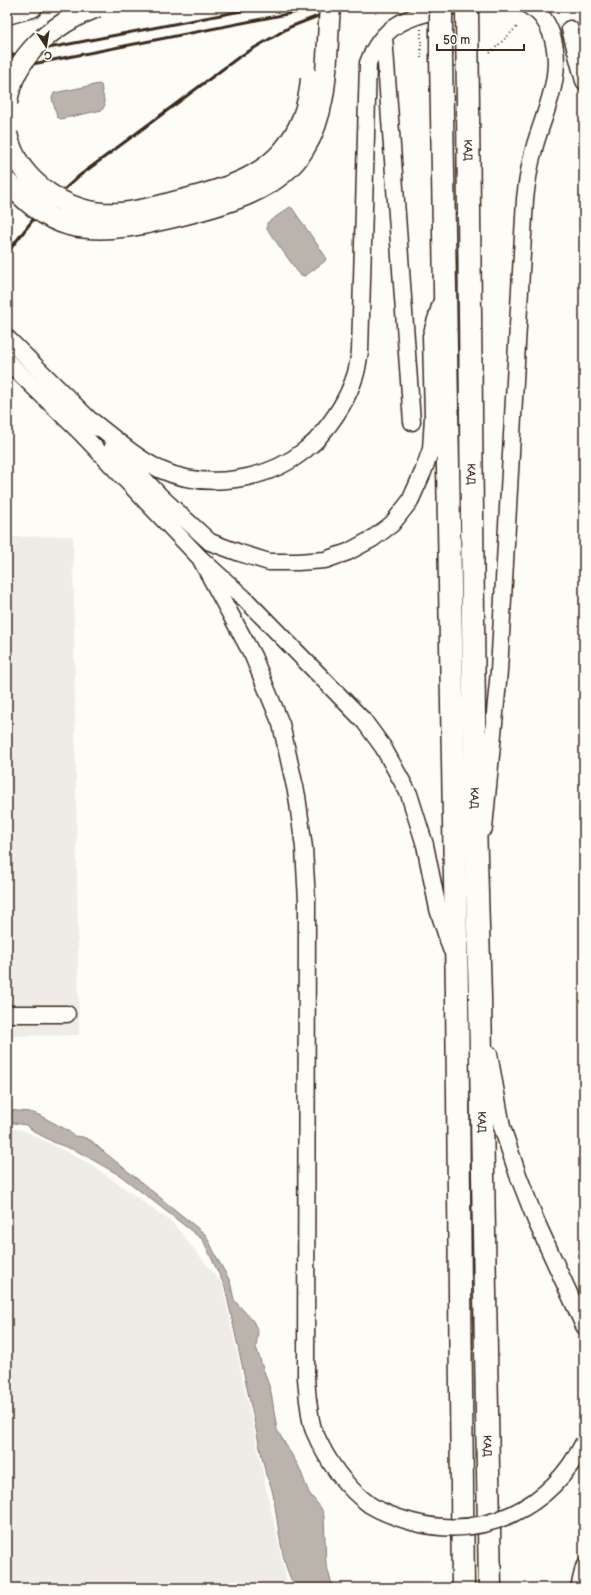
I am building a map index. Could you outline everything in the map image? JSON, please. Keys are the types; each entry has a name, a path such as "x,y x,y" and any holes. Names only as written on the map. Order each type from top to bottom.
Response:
{"highway":[{"name":"КАД","path":"441,7 431,57 444,290 456,963 463,1588"},
{"name":"КАД","path":"467,7 475,822 478,891 490,1588"}],"main road":[{"path":"7,14 32,7"},
{"path":"7,103 18,68 36,45 55,28 82,13 97,7"},
{"path":"7,134 16,157 25,172 36,183 63,202 83,209 103,213 122,213 201,195 231,186 268,165 282,152 301,122 307,103 310,84 316,7"},
{"path":"7,182 28,203 50,218 88,229 108,229 155,222 226,203 263,186 276,178 293,163 304,149 313,130 319,112 324,86 330,7"}],"street":[{"path":"92,421 126,448 161,470 184,477 214,480 243,478 271,469 296,457 318,439 347,397 356,374 360,352 368,63 374,49 384,36 404,20 450,7"},
{"path":"478,891 499,671 525,199 528,172 553,88 556,69 556,46 548,24 536,10 530,7"},
{"path":"570,30 584,81"},
{"path":"384,36 412,422"},
{"path":"7,338 92,421 160,497 210,542 269,562 325,560 348,552 372,539 392,524 410,502 424,472 431,449 433,417 431,336 444,290"},
{"path":"7,361 81,433 200,558 244,598 364,721 383,747 409,794 426,845 438,909 456,963"},
{"path":"200,558 253,656 282,724 297,796 304,848 307,901 306,1378 313,1429 336,1471 370,1504 393,1516 422,1524 450,1528 479,1526 507,1517 535,1501 559,1480 578,1454 584,1442"},
{"path":"480,997 502,1127 518,1175 536,1221 584,1326"},
{"path":"7,1014 68,1014"},
{"path":"579,1588 584,1567"}],"path":[{"path":"490,53 518,26"},
{"path":"421,29 431,57"}],"shaded area":[{"path":"99,84 101,85 105,105 102,110 61,119 57,117 52,98 54,93"},
{"path":"290,207 326,257 325,261 305,276 300,275 267,229 267,223"},
{"path":"73,536 79,1035 7,1036 7,537"},
{"path":"7,1110 30,1112 39,1115 67,1130 74,1136 83,1137 92,1141 206,1235 230,1281 234,1300 253,1321 258,1331 256,1347 271,1392 277,1430 299,1467 309,1493 321,1508 324,1516 326,1564 333,1588 297,1588 291,1580 283,1555 272,1490 266,1475 225,1287 203,1240 121,1176 77,1151 55,1143 35,1132 26,1125 7,1122"},
{"path":"7,1128 23,1130 92,1165 173,1223 222,1284 288,1588 7,1588"}],"railway":[{"path":"7,56 262,7"},
{"path":"7,69 323,7"},
{"path":"7,253 39,212 79,176 239,57 290,27 341,7"}]}
